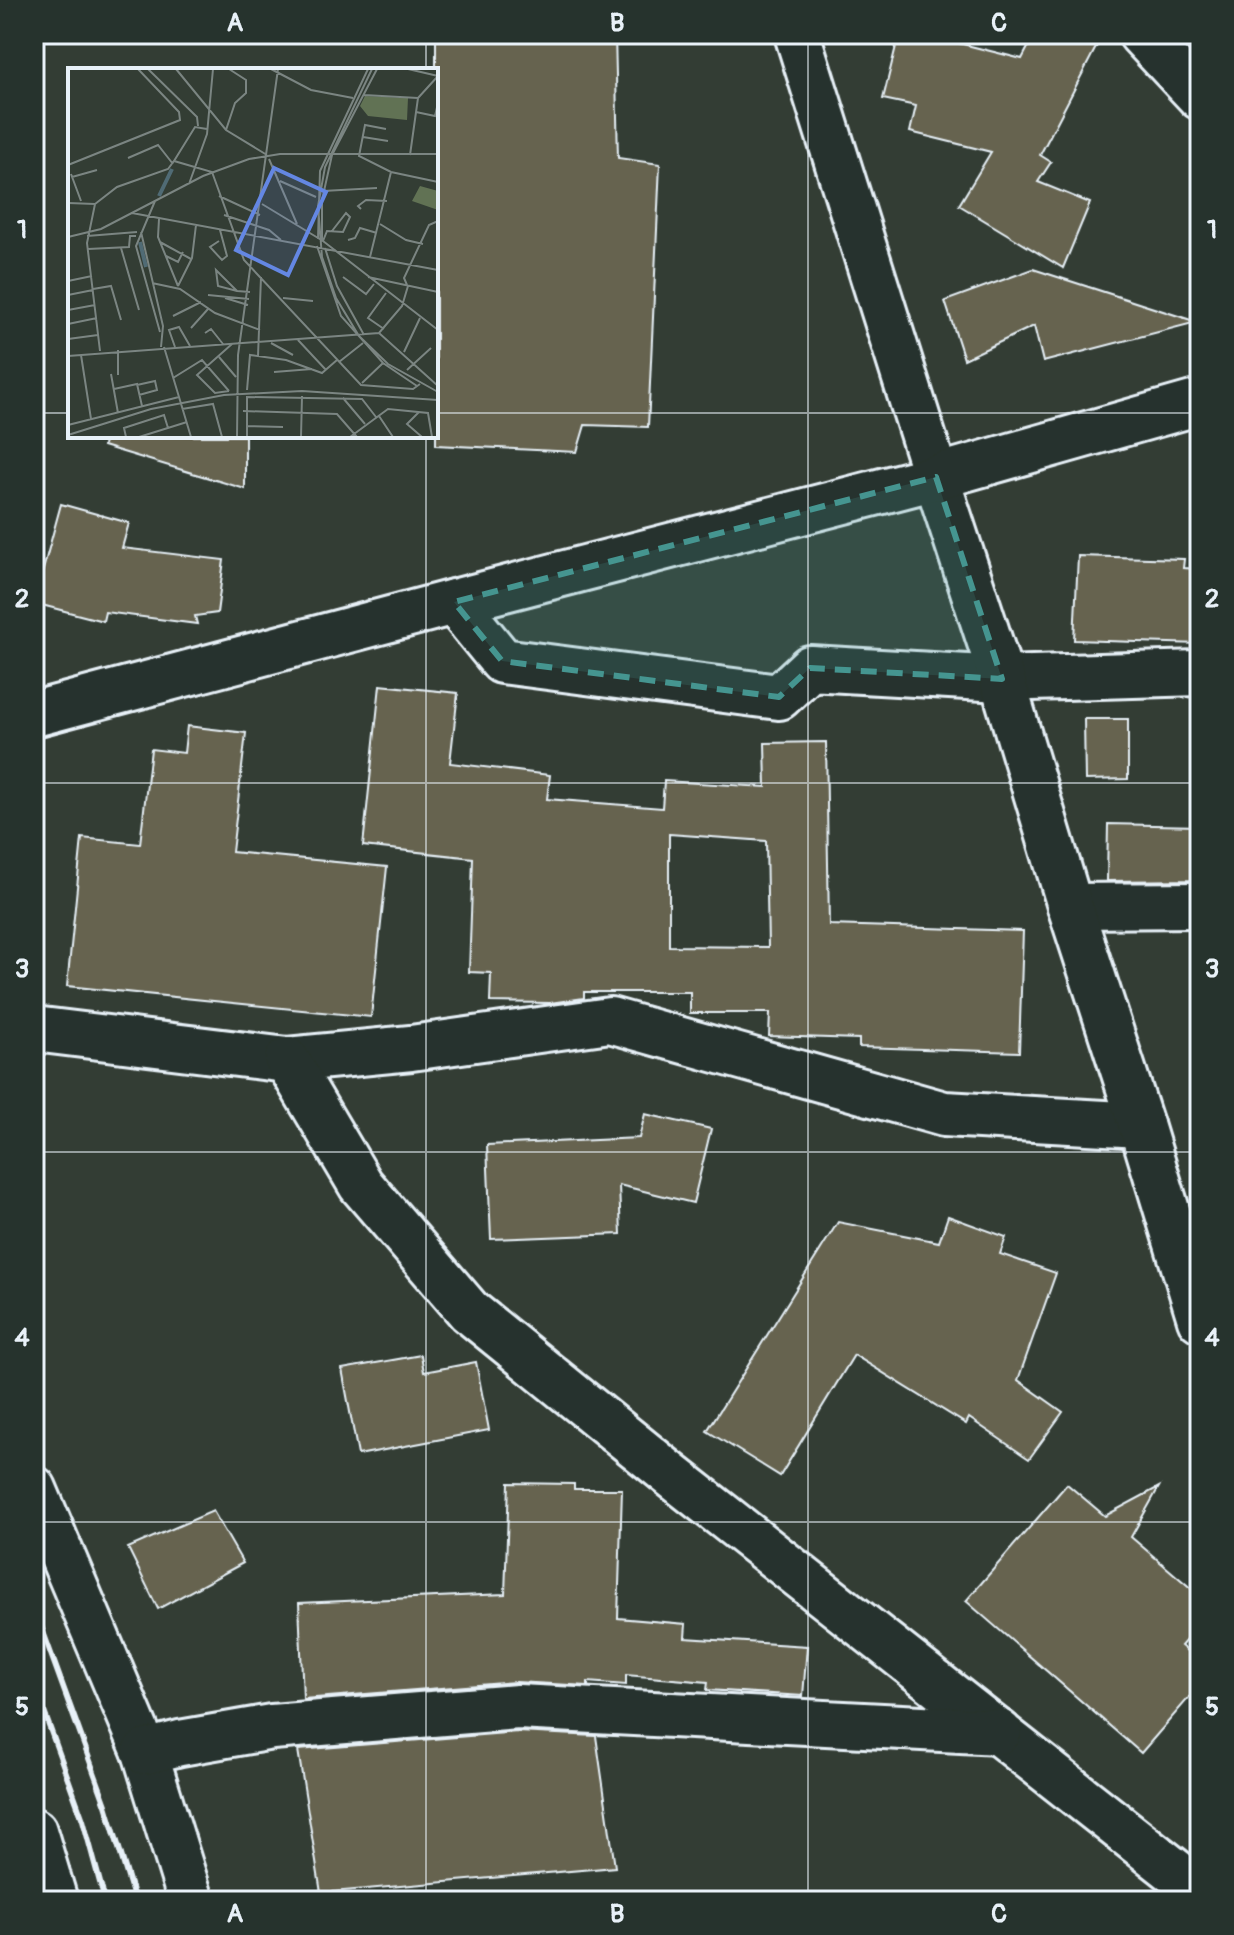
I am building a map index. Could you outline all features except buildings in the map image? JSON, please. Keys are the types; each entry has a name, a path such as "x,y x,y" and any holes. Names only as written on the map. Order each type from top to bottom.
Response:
{"street":[{"path":"797,34 1002,679 1200,1319"},
{"path":"1141,34 1200,97"},
{"path":"34,714 936,477 1200,402"},
{"path":"454,602 502,661 779,697 810,668 1002,679 1200,673"},
{"path":"1070,906 1200,905"},
{"path":"34,1029 287,1060 411,1048 610,1020 944,1114 1141,1125"},
{"path":"287,1060 361,1185 469,1311 670,1474 1200,1891"},
{"path":"34,1489 145,1752 191,1901"},
{"path":"145,1752 272,1727 518,1707 999,1732"},
{"path":"34,1831 55,1901"}],"highlighted area":[{"path":"936,477 1002,679 810,668 779,697 502,661 454,602"}],"railway":[{"path":"34,1607 106,1805 135,1901"},
{"path":"34,1684 83,1820 105,1901"}]}
